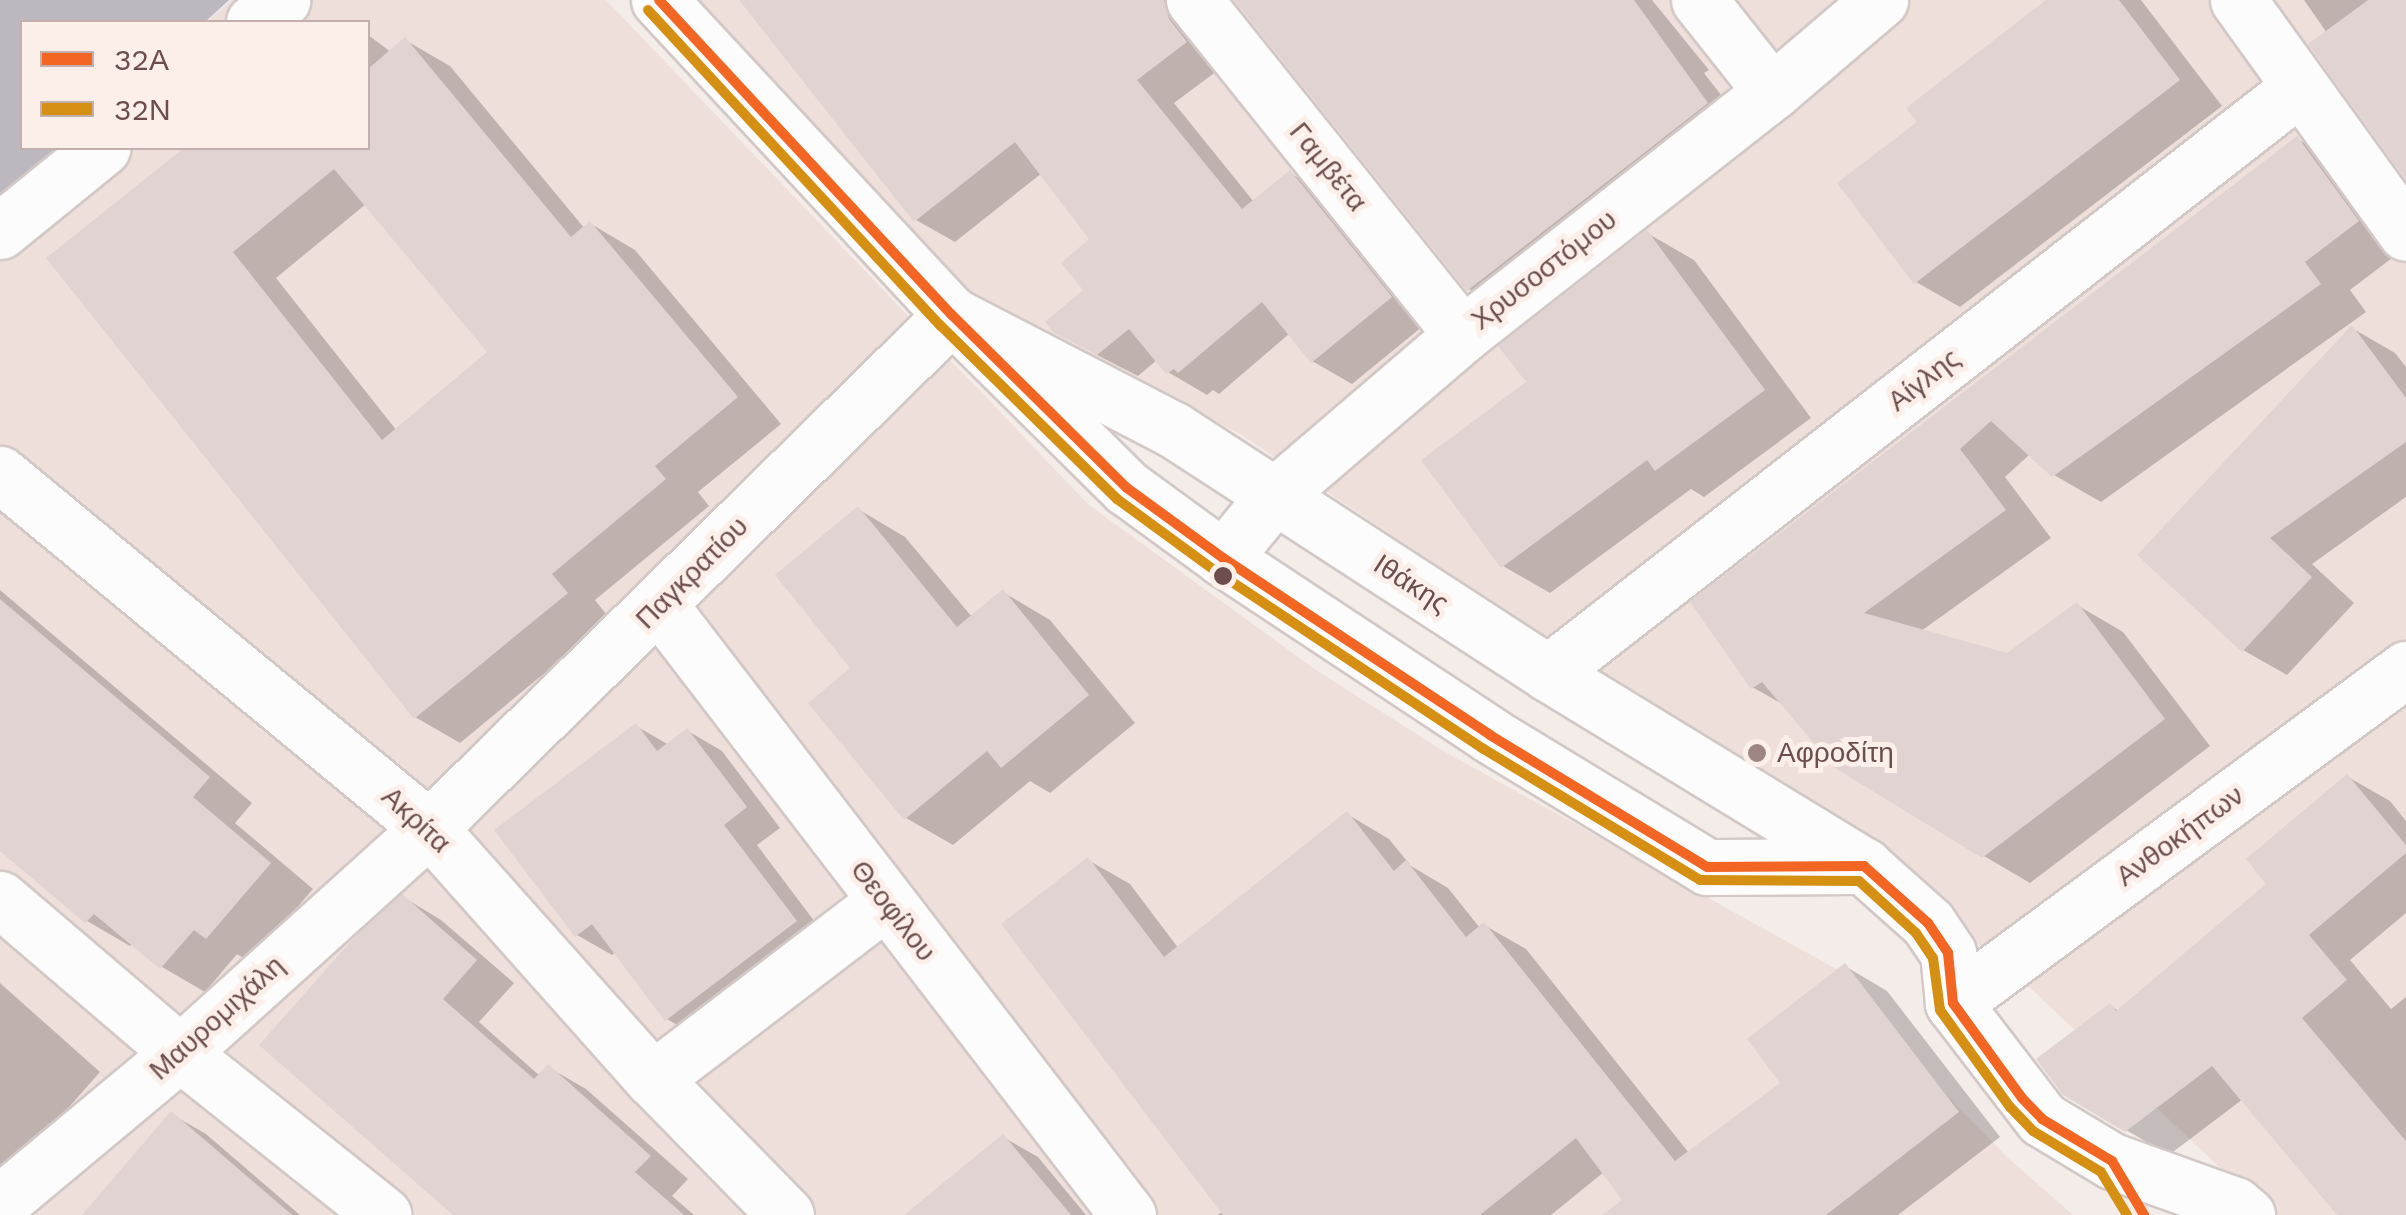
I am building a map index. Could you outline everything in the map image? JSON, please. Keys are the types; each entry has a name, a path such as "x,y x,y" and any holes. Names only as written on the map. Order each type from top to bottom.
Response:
{"street":[{"path":"257,20 282,0"},
{"name":"Ιθάκης","path":"659,0 952,316 1127,488 1224,558 1490,735 1707,868 1864,866"},
{"name":"Γαμβέτα","path":"1194,0 1462,334"},
{"path":"1700,0 1772,92"},
{"name":"Χρυσοστόμου","path":"1224,558 1274,495 1462,334 1772,92 1880,0"},
{"path":"2238,0 2406,233"},
{"name":"Αίγλης","path":"1548,673 2300,88"},
{"path":"0,232 100,150"},
{"name":"Ιθάκης","path":"952,316 1174,430 1548,673 1864,866 1928,923 1948,953 1953,1003"},
{"name":"Παγκρατίου","path":"429,828 952,316"},
{"name":"Ακρίτα","path":"0,474 429,828 653,1079 786,1215"},
{"name":"Θεοφίλου","path":"660,606 1128,1215"},
{"name":"Ανθοκήπων","path":"1953,1003 2406,671"},
{"name":"Μαυρομιχάλη","path":"0,1203 180,1053 429,828"},
{"path":"0,899 180,1053 384,1215"},
{"path":"653,1079 886,901"},
{"path":"1953,1003 2042,1119 2112,1161 2236,1205 2247,1215"},
{"path":"2112,1161 2144,1215"}],"shaded area":[{"path":"0,0 606,0 1089,505 1316,670 1440,749 1858,981 1922,1070 2008,1158 2073,1215 0,1215"},
{"path":"0,0 233,0 208,20 20,20 20,150 54,150 0,194"},
{"path":"675,0 2406,0 2406,1215 2270,1215 2027,985 1862,848 1240,434 904,258"}],"building":[{"path":"739,0 1164,0 1169,19 1187,42 1137,80 1242,209 1290,170 1392,297 1311,363 1262,302 1178,373 1174,369 1166,374 1129,329 1097,355 1053,332 1045,322 1083,290 1061,263 1089,239 1015,142 914,222"},
{"path":"1234,0 1634,0 1708,103 1467,291"},
{"path":"2046,0 2119,0 2180,80 1914,284 1837,183 1917,122 1906,108"},
{"path":"2368,0 2406,0 2406,180 2308,44"},
{"path":"405,37 571,237 590,221 738,397 655,466 666,479 552,574 568,593 414,719 46,258 181,150 370,150 370,67","holes":["334,169 487,352 382,440 233,252"]},
{"path":"2297,136 2359,221 2305,262 2321,284 2052,477 1991,421 1960,449 2006,510 1864,613 2007,653 2077,602 2165,719 1982,858 1835,768 1762,682 1751,689 1690,602"},
{"path":"1647,230 1765,390 1655,471 1647,460 1501,568 1421,460 1526,382 1498,346"},
{"path":"2352,325 2406,398 2406,442 2270,538 2312,577 2242,652 2137,555"},
{"path":"858,506 957,627 1003,589 1089,695 1001,768 987,751 904,820 808,703 850,668 775,575"},
{"path":"0,599 210,777 193,797 271,863 206,939 194,930 160,969 94,914 85,923 0,851"},
{"path":"636,723 657,751 687,728 747,807 724,825 797,921 665,1021 592,924 575,937 494,830"},
{"path":"2347,774 2406,845 2406,853 2309,935 2347,980 2302,1018 2406,1141 2406,1215 2337,1215 2212,1066 2125,1132 2063,1095 2036,1059 2110,1003 2116,1011 2266,884 2246,859"},
{"path":"1347,811 1394,871 1406,860 1466,937 1484,922 1675,1161 1780,1083 1747,1039 1845,963 1959,1112 1826,1215 1602,1215 1622,1200 1576,1138 1480,1215 1223,1215 1001,924 1088,857 1164,957"},
{"path":"402,894 477,960 443,999 534,1079 548,1064 651,1156 635,1172 684,1215 453,1215 259,1045 353,939"},
{"path":"171,1111 292,1215 82,1215"},
{"path":"1003,1134 1071,1215 904,1215"}],"transit line":[{"name":"32Α","path":"659,0 952,315 1127,488 1223,558 1490,735 1707,867 1864,866 1928,923 1948,953 1953,1003 2022,1098 2042,1119 2112,1161 2144,1215"},
{"name":"32Ν","path":"648,10 941,326 1117,499 1214,570 1482,748 1700,880 1859,881 1916,933 1933,958 1940,1010 2010,1107 2033,1131 2101,1172 2127,1215"}],"place":[{"name":"Αφροδίτη","path":"1757,753"}]}
